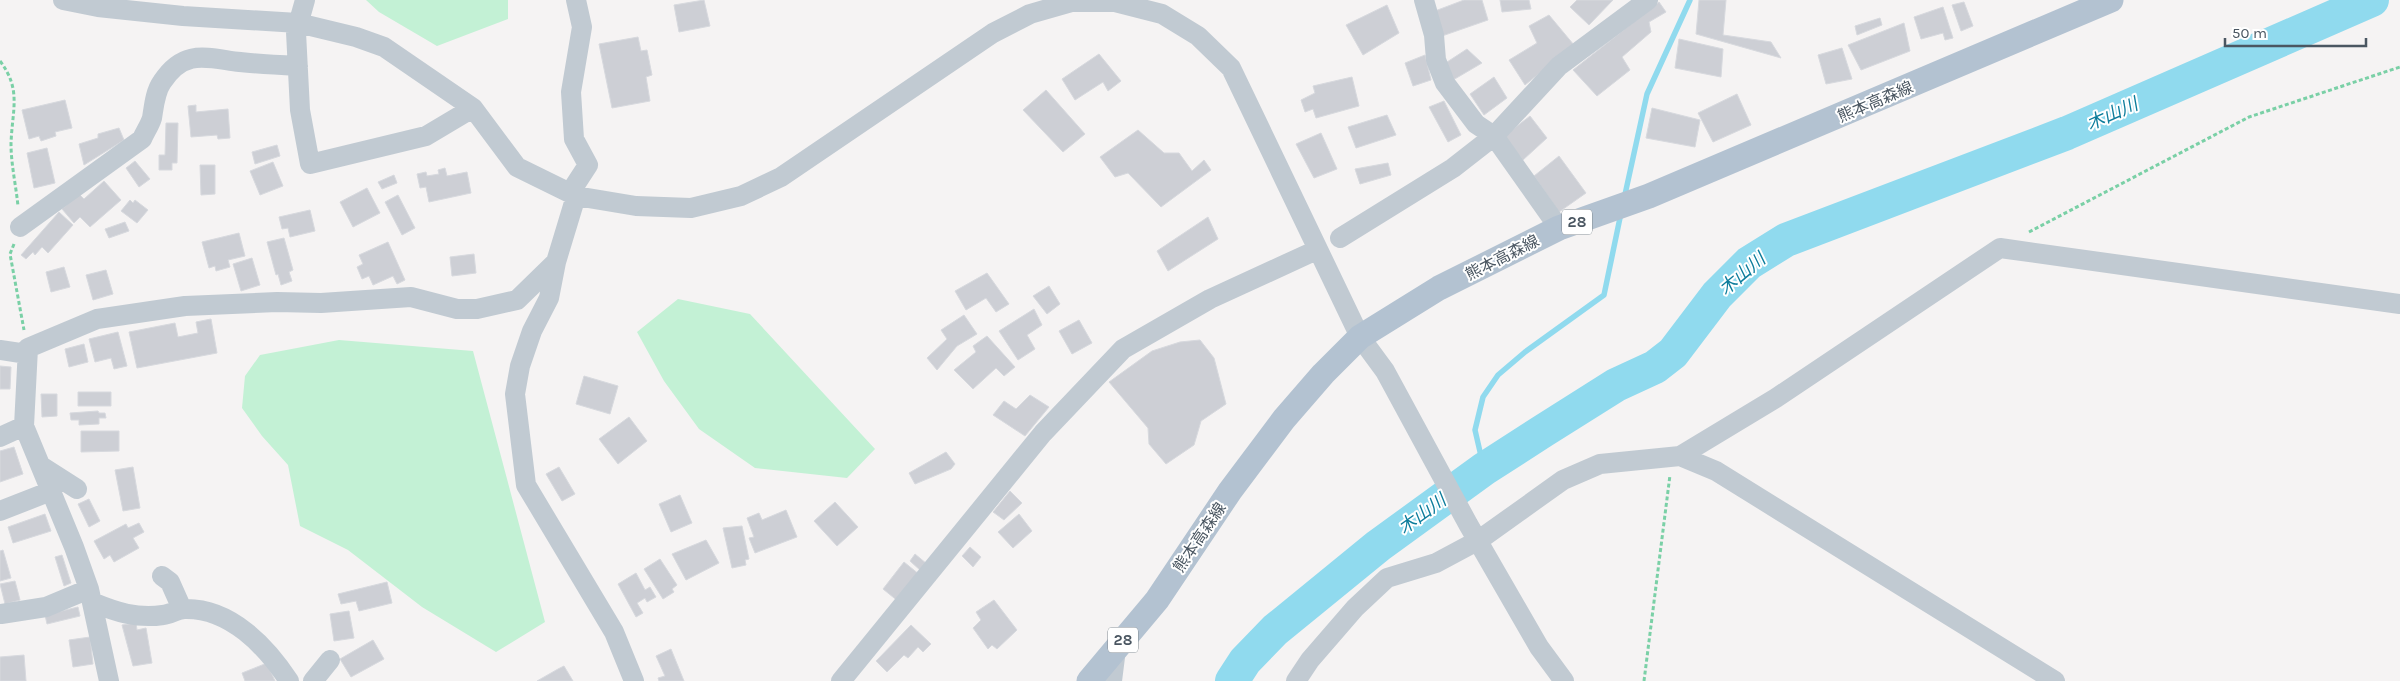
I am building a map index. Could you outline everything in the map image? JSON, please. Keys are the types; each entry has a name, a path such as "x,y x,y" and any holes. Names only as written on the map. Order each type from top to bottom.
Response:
{"main road":[{"name":"熊本高森線","path":"1089,681 1157,600 1230,491 1284,419 1322,374 1360,337 1439,288 1559,228 1649,196 2111,0"}],"street":[{"path":"63,0 98,7 183,16 298,23 331,29 384,47 473,108 517,167 576,196 636,206 690,208 741,196 781,177 993,33 1030,14 1072,2 1115,2 1162,14 1198,36 1230,68 1360,337 1385,371 1473,532 1539,647 1564,681"},
{"path":"305,0 296,32 300,110 310,164 426,136 473,108"},
{"path":"576,0 582,27 571,92 574,139 588,165 575,185 576,196 556,262 549,298 532,331 520,366 515,394 526,485 589,587 614,632 634,681"},
{"path":"1424,0 1434,35 1436,60 1445,83 1476,124 1494,136 1559,228"},
{"path":"1340,238 1453,168 1494,136 1559,66 1648,0"},
{"path":"20,227 142,139 151,120 155,97 161,82 176,65 192,57 211,57 238,62 298,66"},
{"path":"1296,681 1310,660 1355,608 1387,578 1436,563 1473,532 1563,480 1600,464 1676,456 1776,398 2000,248 2400,304"},
{"path":"842,681 1043,433 1122,349 1210,300 1308,254"},
{"path":"0,350 28,351 98,319 185,306 277,302 321,303 411,297 456,309 478,309 517,300 556,262"},
{"path":"28,351 24,426 74,547 90,596 109,681"},
{"path":"0,438 24,426"},
{"path":"1676,456 1716,471 2055,681"},
{"path":"41,466 77,489"},
{"path":"0,511 51,491"},
{"path":"162,576 170,582 182,609"},
{"path":"1,614 46,607 90,596 119,613 145,618 167,615 182,609 197,609 243,628 263,646 289,681"},
{"path":"1112,681 1116,649"},
{"path":"313,681 330,660"}],"path":[{"path":"0,61 11,75 14,93 11,145 20,227 10,254 28,351"},
{"path":"2000,248 2249,117 2400,67"},
{"path":"1644,681 1676,456"}],"green space":[{"path":"366,0 508,0 508,19 437,46 379,12"},
{"path":"678,299 750,314 875,449 847,478 755,468 699,429 664,381 637,332"},
{"path":"339,340 473,351 545,622 496,652 422,607 348,550 300,526 288,465 262,436 242,408 245,376 260,355"}],"building":[{"path":"704,0 710,26 679,32 674,5"},
{"path":"1464,0 1482,0 1488,20 1442,36 1435,11"},
{"path":"1500,0 1529,0 1531,9 1502,12"},
{"path":"1577,0 1613,0 1589,25 1570,7"},
{"path":"1699,0 1726,0 1723,35 1771,42 1781,58 1696,34"},
{"path":"1659,2 1666,12 1649,22 1651,32 1622,57 1630,70 1597,96 1573,70"},
{"path":"1964,2 1973,26 1961,31 1952,5"},
{"path":"1387,5 1399,33 1363,55 1346,25"},
{"path":"1943,7 1953,38 1945,40 1943,33 1921,39 1914,17"},
{"path":"1549,15 1574,45 1525,85 1509,60 1537,43 1529,26"},
{"path":"1880,18 1882,25 1857,35 1855,26"},
{"path":"1904,23 1910,51 1861,70 1848,45"},
{"path":"638,37 641,51 647,50 652,75 646,77 650,101 612,108 599,44"},
{"path":"1679,39 1723,49 1721,77 1675,68"},
{"path":"1842,48 1852,79 1826,84 1818,55"},
{"path":"1467,49 1482,63 1453,80 1444,64"},
{"path":"1099,54 1121,81 1108,91 1103,82 1075,100 1062,79"},
{"path":"1425,55 1431,80 1413,86 1405,63"},
{"path":"1352,77 1359,106 1316,118 1313,109 1305,112 1301,100 1315,93 1313,86"},
{"path":"1494,77 1507,98 1484,115 1470,94"},
{"path":"1046,90 1085,134 1063,152 1023,110"},
{"path":"1737,94 1751,125 1713,142 1698,113"},
{"path":"65,100 72,128 55,132 56,136 41,141 39,136 29,139 22,110"},
{"path":"1444,101 1461,135 1448,142 1429,107"},
{"path":"196,105 196,112 228,109 230,138 218,139 217,135 191,137 188,106"},
{"path":"1652,108 1700,120 1695,147 1646,138"},
{"path":"1387,115 1396,135 1356,148 1348,127"},
{"path":"1530,116 1547,138 1523,160 1503,137"},
{"path":"166,123 178,123 177,163 172,163 172,170 159,170 159,155 165,155"},
{"path":"119,128 124,140 84,165 79,144 98,138 98,134"},
{"path":"1138,130 1164,153 1179,153 1192,171 1204,160 1211,170 1161,207 1128,173 1115,177 1100,157"},
{"path":"1321,133 1337,169 1314,178 1296,144"},
{"path":"277,145 280,156 255,164 252,152"},
{"path":"47,148 55,183 34,188 27,153"},
{"path":"1559,156 1586,193 1559,212 1534,176"},
{"path":"135,161 150,179 139,187 126,168"},
{"path":"273,162 283,186 260,195 250,171"},
{"path":"1388,163 1391,175 1360,184 1355,169"},
{"path":"200,165 215,165 215,194 201,195"},
{"path":"445,168 447,176 467,172 471,193 429,202 426,187 420,188 417,174 426,172 427,176 439,174 438,170"},
{"path":"394,175 397,183 382,189 378,182"},
{"path":"104,181 121,200 90,227 80,217 74,223 62,209 79,194 84,199"},
{"path":"367,188 380,213 353,227 340,202"},
{"path":"398,195 415,228 402,235 385,202"},
{"path":"130,200 133,203 135,200 148,210 137,223 121,211"},
{"path":"310,210 315,231 290,237 288,228 282,229 279,217"},
{"path":"59,212 73,225 48,253 42,247 35,255 33,252 26,259 21,255"},
{"path":"1208,217 1218,239 1168,271 1157,251"},
{"path":"125,222 129,231 109,238 105,229"},
{"path":"239,233 245,256 228,260 230,267 216,271 215,266 209,268 202,242"},
{"path":"284,238 293,270 289,272 292,281 281,285 278,274 276,275 267,242"},
{"path":"388,242 405,280 397,284 393,276 373,285 369,276 362,279 357,267 363,264 359,255"},
{"path":"474,254 476,273 452,276 450,257"},
{"path":"252,258 260,285 241,291 233,264"},
{"path":"64,267 70,287 51,292 46,272"},
{"path":"106,270 113,294 93,300 86,275"},
{"path":"987,273 1009,304 996,312 986,298 966,310 955,291"},
{"path":"1049,286 1060,304 1047,314 1033,296"},
{"path":"1034,309 1042,325 1027,335 1035,349 1018,360 999,331"},
{"path":"964,315 977,334 957,346 937,370 927,358 947,339 941,330"},
{"path":"211,319 217,353 137,368 129,332 175,323 178,337 198,333 196,322"},
{"path":"1079,320 1092,343 1072,354 1059,331"},
{"path":"118,332 127,366 114,369 111,358 95,362 89,339"},
{"path":"987,336 1015,367 1004,376 996,368 973,389 954,370 976,352 973,346"},
{"path":"1200,340 1214,358 1226,404 1201,421 1194,445 1166,464 1149,444 1148,428 1109,382 1152,351 1180,342"},
{"path":"84,344 88,362 69,367 65,349"},
{"path":"0,366 11,367 10,389 0,389"},
{"path":"584,376 618,386 610,414 576,404"},
{"path":"78,392 111,392 111,406 78,406"},
{"path":"41,394 57,394 57,416 42,417"},
{"path":"1030,395 1049,407 1025,436 993,415 1004,401 1016,409"},
{"path":"98,411 99,413 105,413 106,418 99,418 99,424 79,425 79,420 71,420 70,413"},
{"path":"629,417 647,441 618,464 599,439"},
{"path":"81,431 119,431 119,451 81,452"},
{"path":"14,447 23,474 0,482 0,451"},
{"path":"946,452 955,464 951,469 915,484 909,473"},
{"path":"133,467 140,508 123,511 115,470"},
{"path":"559,467 575,494 562,501 546,474"},
{"path":"1010,491 1022,503 1004,520 993,512"},
{"path":"680,495 692,523 671,532 659,504"},
{"path":"89,499 100,521 89,527 78,504"},
{"path":"835,502 858,527 837,546 814,521"},
{"path":"786,510 797,537 755,553 749,538 754,537 747,518 759,513 762,520"},
{"path":"45,514 51,531 13,543 8,527"},
{"path":"1019,514 1032,531 1013,548 998,532"},
{"path":"139,523 144,532 133,538 139,548 114,562 110,555 104,559 94,541 126,524 128,528"},
{"path":"742,526 749,559 745,560 746,565 732,568 723,528"},
{"path":"706,540 719,563 686,580 672,554"},
{"path":"970,547 981,557 973,567 962,556"},
{"path":"3,550 11,578 0,581 0,551"},
{"path":"915,554 927,564 921,571 910,561"},
{"path":"62,555 71,583 64,586 55,557"},
{"path":"660,559 677,585 672,589 674,592 663,599 644,569"},
{"path":"904,562 920,575 899,602 883,589"},
{"path":"636,573 645,590 650,587 656,597 647,602 645,598 637,603 643,613 636,617 618,584"},
{"path":"15,581 20,600 5,604 0,584"},
{"path":"387,582 392,603 359,611 356,601 341,604 338,594"},
{"path":"994,600 1017,630 997,649 992,645 988,649 973,628 981,620 976,612"},
{"path":"78,607 80,616 47,624 45,615"},
{"path":"349,611 354,638 334,641 330,614"},
{"path":"136,623 137,630 146,628 152,663 133,666 122,625"},
{"path":"911,625 931,644 923,652 918,647 908,658 904,655 887,672 876,661"},
{"path":"90,637 93,664 73,667 69,640"},
{"path":"373,640 384,659 351,677 340,659"},
{"path":"671,649 684,681 659,681 658,678 665,676 656,656"},
{"path":"24,655 26,681 0,681 0,657"},
{"path":"267,663 275,681 245,681 242,673"},
{"path":"564,666 573,681 537,681 558,669"}],"waterway":[{"path":"1624,199 1647,94 1690,0"},
{"name":"木山川","path":"1232,681 1245,661 1275,630 1378,546 1484,469 1616,385 1655,367 1673,353 1717,295 1749,263 1786,240 2067,133 2372,0"},
{"path":"1484,469 1475,430 1483,397 1498,375 1525,352 1604,295 1621,213"}]}
